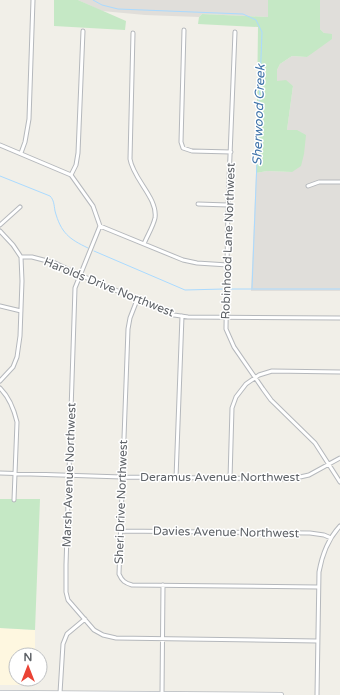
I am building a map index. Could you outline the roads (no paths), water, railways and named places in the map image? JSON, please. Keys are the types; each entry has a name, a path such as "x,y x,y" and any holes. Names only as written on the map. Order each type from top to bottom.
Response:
{"main road":[{"path":"0,693 281,695"}],"street":[{"path":"21,153 25,142 29,119 33,0"},
{"path":"184,30 181,142 183,148 192,151 231,152"},
{"path":"71,175 76,165 78,153 83,31"},
{"path":"133,32 130,159 131,167 152,202 155,218 144,244"},
{"name":"Robinhood Lane Northwest","path":"235,32 228,205 226,328 237,352 254,378 271,400 315,443 330,464 340,482"},
{"path":"0,145 71,175 93,206 100,226 187,261 204,264 228,264"},
{"path":"308,186 319,182 340,182"},
{"path":"198,204 228,205"},
{"path":"0,225 20,207"},
{"name":"Marsh Avenue Northwest","path":"100,226 75,288 66,592 68,600 94,630 103,635 116,638 317,641"},
{"path":"0,231 13,245 21,257 21,311 17,357 13,367 0,381"},
{"name":"Harolds Drive Northwest","path":"21,257 32,257 51,262 166,313 182,316 340,318"},
{"name":"Sheri Drive Northwest","path":"137,300 130,318 128,329 119,574 121,580 126,584 132,585 318,587"},
{"path":"0,306 21,311"},
{"path":"176,478 182,316"},
{"path":"230,478 233,404 241,390 254,378 272,371 340,372"},
{"path":"0,388 11,403 17,422 14,500"},
{"name":"Deramus Avenue Northwest","path":"0,473 176,478 297,478 312,474 340,458"},
{"path":"317,695 318,576 322,558 331,538 340,526"},
{"name":"Davies Avenue Northwest","path":"121,531 310,533 324,535 331,538"},
{"path":"162,694 163,585"},
{"path":"60,694 63,644 68,634 85,619"}],"waterway":[{"name":"Sherwood Creek","path":"93,0 102,5 118,9 243,14 256,20 262,32 252,288"},
{"path":"0,176 50,196 53,201 57,219 63,230 76,242 88,248"},
{"path":"94,251 185,290 224,289"},
{"name":"Sherwood Creek","path":"230,289 340,289"}]}
